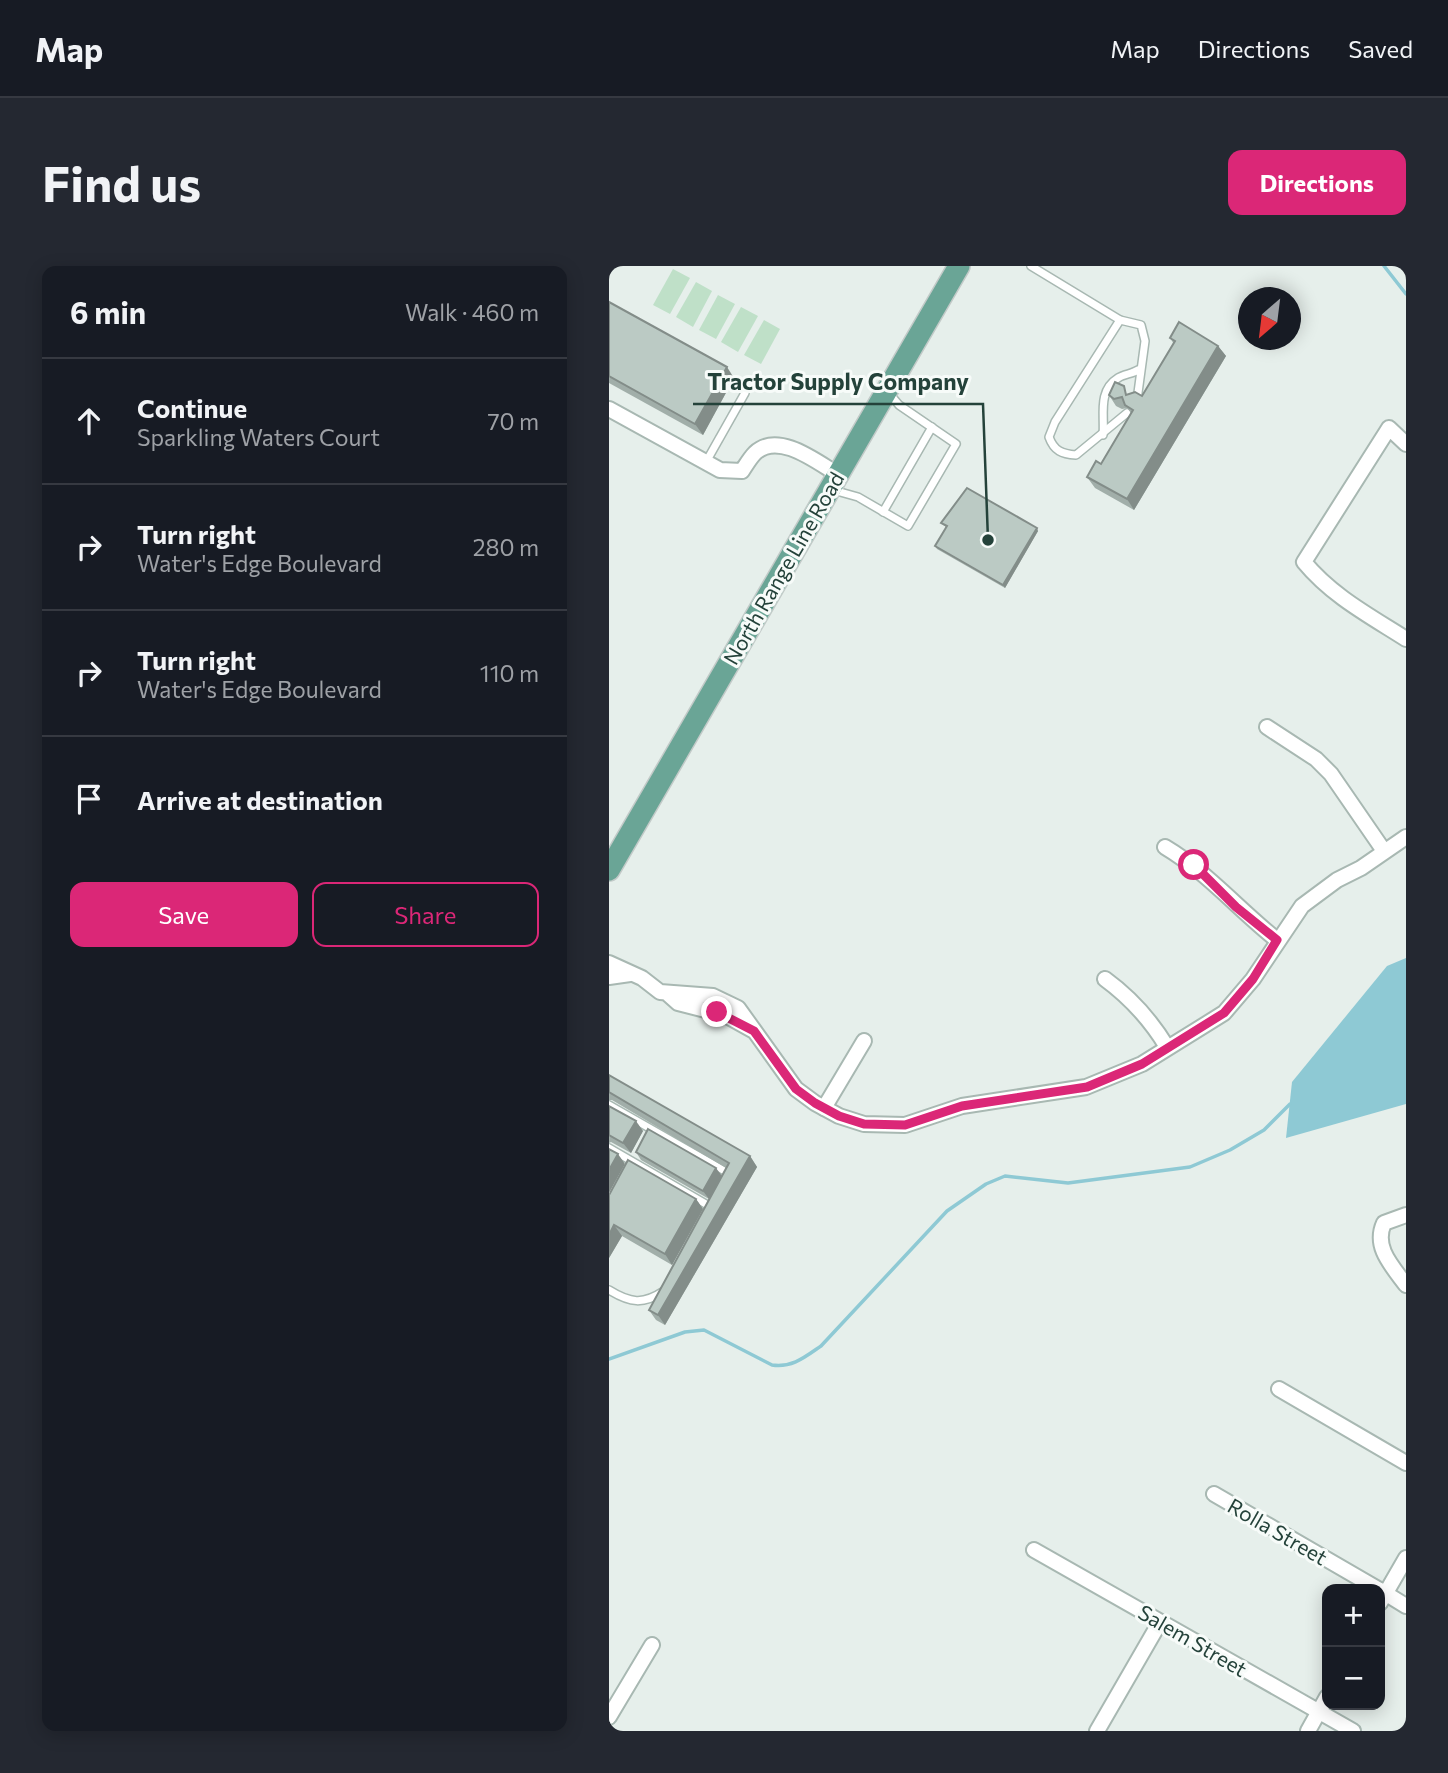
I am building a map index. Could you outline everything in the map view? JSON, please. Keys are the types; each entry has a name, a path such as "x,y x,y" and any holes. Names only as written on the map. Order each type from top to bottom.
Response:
{"main road":[{"name":"North Range Line Road","path":"609,870 958,266"}],"street":[{"path":"609,409 706,463 730,473 742,471 756,452 768,446 782,446 833,481"},
{"path":"1406,444 1389,428 1304,562 1319,581 1344,600 1406,639"},
{"path":"1266,727 1316,759 1331,774 1384,851"},
{"path":"609,963 622,967 669,995 702,995 737,1008 796,1089 824,1108 864,1124 905,1125 962,1106 1087,1087 1142,1064 1224,1013 1253,979 1302,906 1406,836"},
{"path":"1165,847 1194,865 1236,907 1277,940"},
{"path":"609,977 630,974"},
{"path":"1105,979 1129,997 1154,1025 1167,1047"},
{"path":"824,1108 865,1041"},
{"path":"1406,1215 1384,1223 1379,1234 1382,1249 1406,1285"},
{"path":"1279,1389 1406,1463"},
{"name":"Rolla Street","path":"1214,1494 1364,1584"},
{"name":"Salem Street","path":"1034,1550 1353,1731"},
{"path":"1385,1588 1406,1558"},
{"name":"Rolla Street","path":"1385,1596 1406,1606"},
{"path":"1097,1731 1160,1622"},
{"path":"609,1717 652,1645"},
{"path":"1308,1731 1322,1706"}],"lane":[{"path":"1031,266 1120,320 1141,325 1145,341 1138,370 1136,400"},
{"path":"1120,320 1049,436 1052,446 1063,454 1076,455 1103,435 1127,412"},
{"path":"1103,435 1102,405 1106,393 1120,376 1138,370"},
{"path":"833,481 908,526 956,444 899,405 886,389"},
{"path":"706,463 745,393"},
{"path":"883,512 932,427"},
{"path":"609,1105 730,1174 723,1185"},
{"path":"645,1140 651,1129"},
{"path":"609,1147 711,1207"},
{"path":"628,1172 640,1150"},
{"path":"705,1219 717,1196"},
{"path":"609,1290 629,1302 650,1300 664,1291 671,1279"}],"green space":[{"path":"673,269 690,278 670,314 653,305"},
{"path":"696,282 712,291 693,327 676,317"},
{"path":"718,295 735,304 716,339 699,330"},
{"path":"741,307 758,316 738,352 721,342"},
{"path":"764,320 780,329 761,364 744,355"}],"water":[{"path":"1406,958 1406,1104 1286,1138 1292,1082 1387,966"}],"building":[{"path":"609,302 727,367 695,424 609,376"},
{"path":"1179,322 1218,346 1127,499 1087,477 1096,461 1101,464 1133,410 1125,405 1122,397 1114,399 1109,395 1115,382 1124,386 1126,395 1135,392 1142,396 1175,341 1170,338"},
{"path":"967,488 1037,528 1003,585 935,546 947,526 941,523"},
{"path":"609,1075 750,1156 658,1315 649,1310 729,1163 609,1092"},
{"path":"609,1106 636,1121 623,1143 609,1135"},
{"path":"648,1129 716,1168 703,1191 636,1152"},
{"path":"609,1149 618,1154 609,1170"},
{"path":"628,1160 696,1199 665,1254 614,1225 609,1235 609,1195"}],"waterway":[{"path":"1384,266 1406,294"},
{"path":"609,1359 685,1332 704,1330 772,1365 792,1363 821,1346 947,1211 986,1184 1005,1176 1068,1183 1190,1167 1230,1150 1264,1130 1290,1104"}],"place":[{"name":"Tractor Supply Company","path":"988,540"}],"route":[{"path":"717,1012 754,1031 773,1061 796,1089 839,1116 864,1124 905,1125 962,1106 1049,1095 1087,1087 1142,1064 1224,1013 1253,979 1277,940 1236,907 1194,865"}]}
